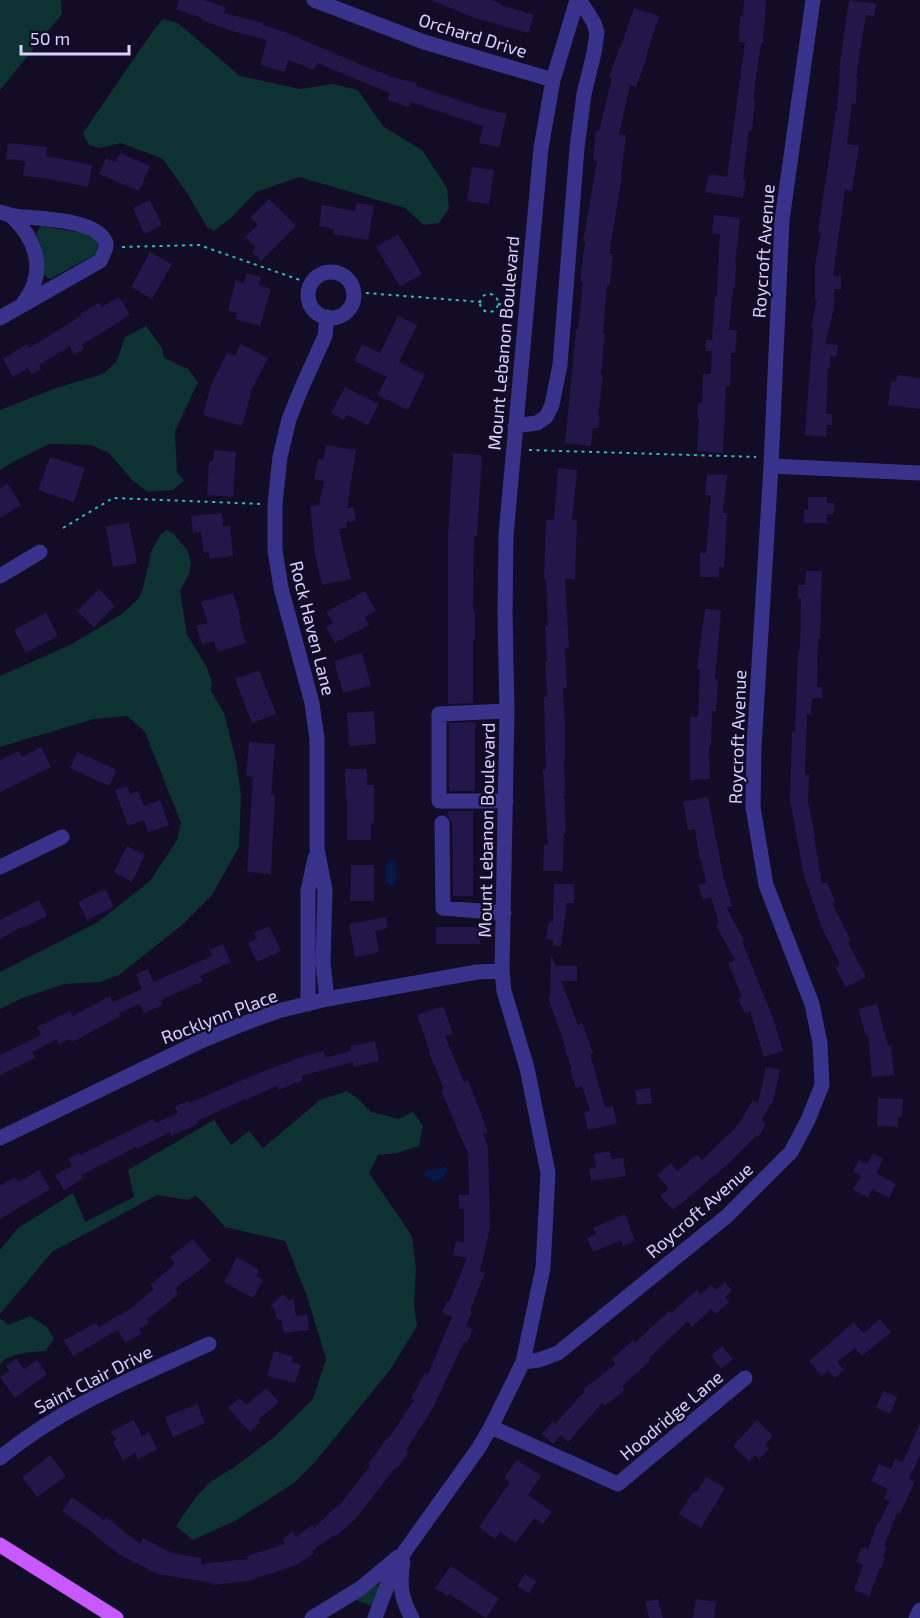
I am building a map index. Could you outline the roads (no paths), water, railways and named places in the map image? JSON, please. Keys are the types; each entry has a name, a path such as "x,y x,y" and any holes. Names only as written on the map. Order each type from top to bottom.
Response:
{"main road":[{"path":"0,1545 116,1618"}],"street":[{"name":"Orchard Drive","path":"314,0 424,42 553,80"},
{"name":"Mount Lebanon Boulevard","path":"375,1618 389,1581 405,1551 491,1427 523,1362 543,1268 548,1173 527,1068 504,991 502,971 507,711 506,535 542,148 553,80 578,0"},
{"path":"515,426 537,423 546,417 552,405 560,365 577,148 584,94 597,33 594,23 578,0"},
{"name":"Roycroft Avenue","path":"523,1362 539,1360 558,1353 727,1216 791,1152 808,1120 822,1085 820,1043 813,1004 766,885 753,807 782,220 813,0"},
{"path":"0,318 100,261 114,247 94,230 79,224 5,214"},
{"path":"5,214 27,232 33,243 36,259 37,275 32,292 22,305"},
{"name":"Rock Haven Lane","path":"327,317 325,336 290,419 280,457 275,504 275,550 280,588 312,703 317,739 317,849 325,890 323,963 327,999"},
{"path":"771,466 920,473"},
{"path":"0,576 40,552"},
{"path":"506,801 439,801 438,714 507,711"},
{"path":"442,823 442,908 504,913"},
{"path":"0,867 62,837"},
{"name":"Rock Haven Lane","path":"308,1004 308,891 317,849"},
{"path":"308,921 324,922"},
{"name":"Rocklynn Place","path":"0,1138 201,1041 268,1015 327,999 477,972 502,971"},
{"name":"Saint Clair Drive","path":"0,1458 42,1426 69,1410 209,1344"},
{"name":"Hoodridge Lane","path":"491,1427 618,1484 746,1378"},
{"path":"312,1618 361,1588 405,1551"},
{"path":"405,1551 400,1589 403,1601 412,1618"},
{"path":"90,1603 99,1618"},
{"path":"916,1618 920,1610"}],"water":[{"path":"392,859 395,860 397,870 393,885 386,883 386,864"},
{"path":"443,1167 448,1170 442,1179 433,1181 425,1175 427,1170"}]}
